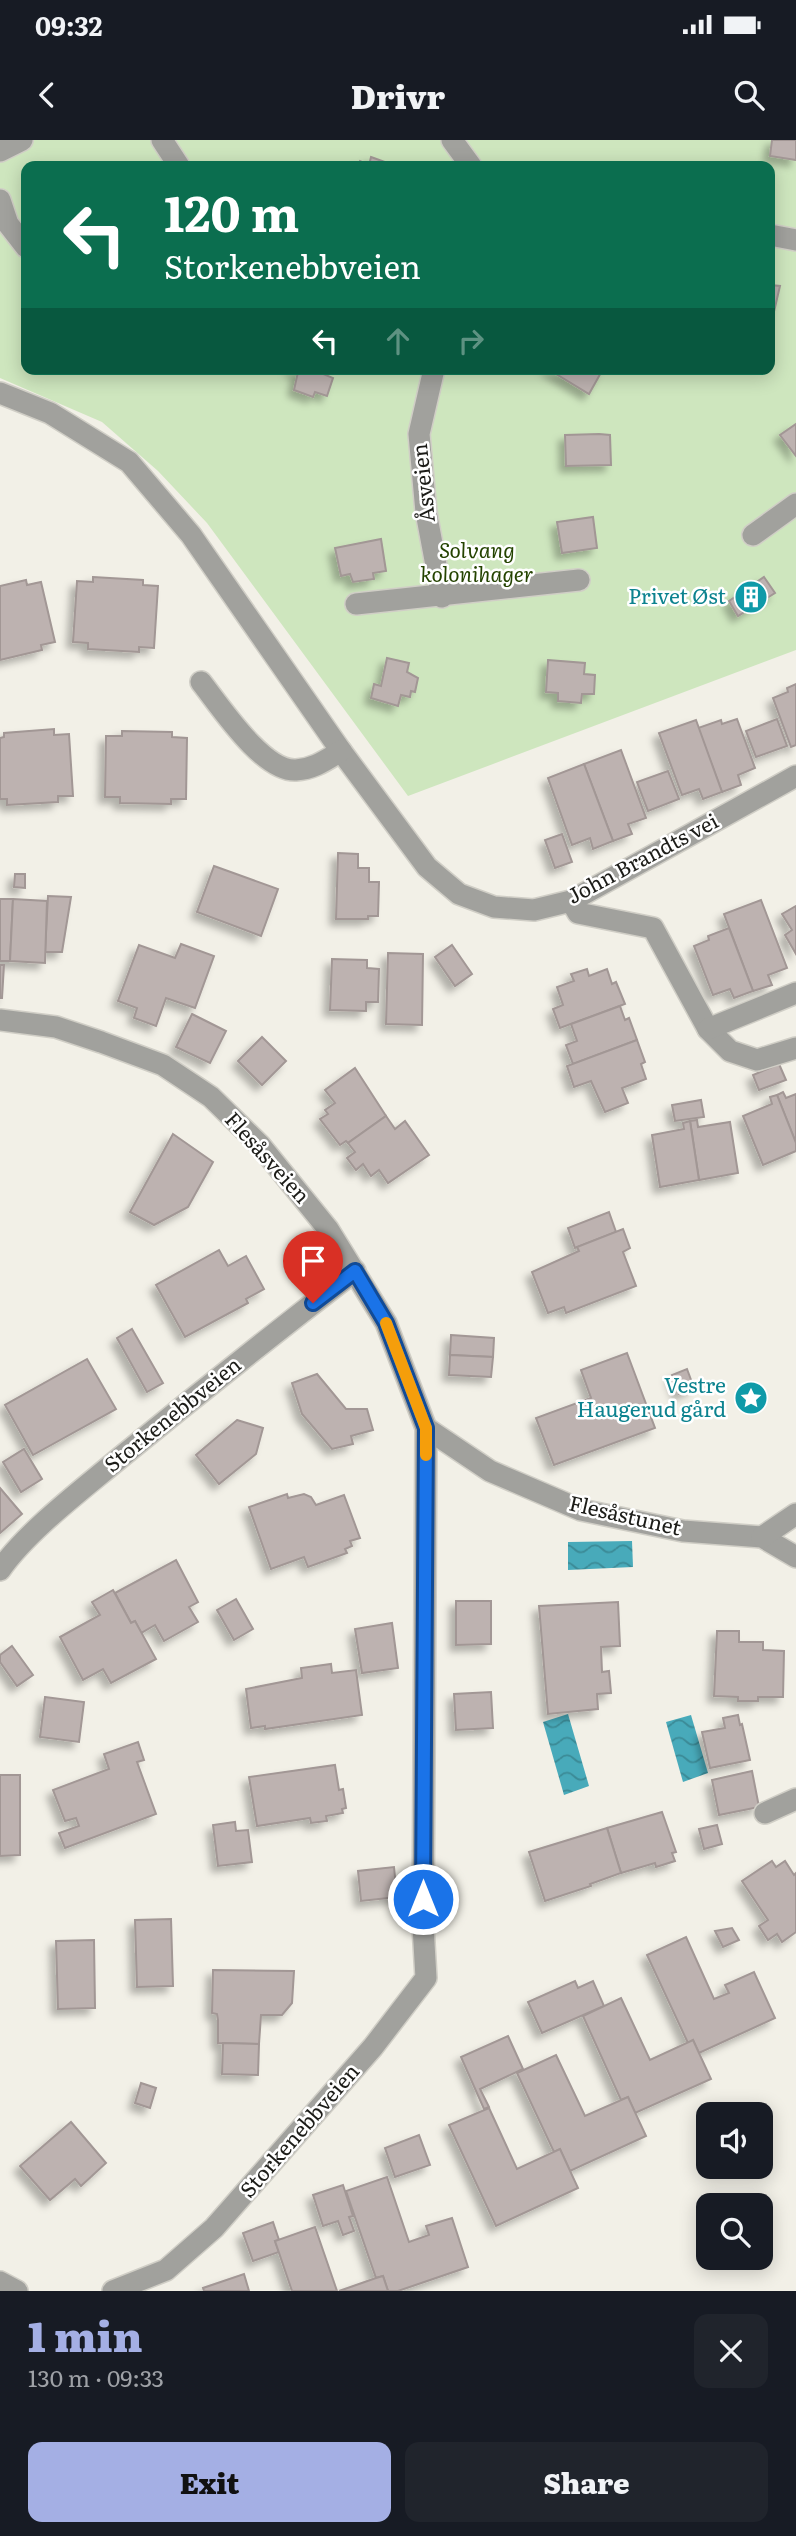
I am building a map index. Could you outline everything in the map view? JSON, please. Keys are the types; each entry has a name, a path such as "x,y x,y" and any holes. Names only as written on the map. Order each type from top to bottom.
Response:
{"street":[{"path":"0,151 22,140"},
{"path":"162,140 176,161"},
{"path":"452,140 467,161"},
{"path":"0,200 8,224 21,241"},
{"path":"775,236 796,240"},
{"name":"Åsveien","path":"434,375 419,434 426,512 442,597"},
{"name":"John Brandts vei","path":"0,393 50,413 129,463 191,535 341,751 427,867 459,894 494,907 534,910 571,901 796,776"},
{"path":"753,535 796,504"},
{"path":"356,604 442,597 579,580"},
{"path":"201,682 259,754 292,771 315,767 341,751"},
{"path":"571,901 578,913 653,928 708,1029 730,1051 757,1060 796,1048"},
{"path":"708,1029 796,993"},
{"name":"Flesåsveien","path":"0,1020 56,1027 101,1042 163,1065 211,1097 260,1145 328,1229 386,1323 426,1428 422,1926"},
{"name":"Storkenebbveien","path":"0,1570 12,1553 93,1480 271,1335 355,1271"},
{"name":"Flesåstunet","path":"426,1428 489,1471 581,1510 683,1531 762,1537 796,1556"},
{"path":"762,1537 796,1514"},
{"path":"765,1813 796,1799"},
{"name":"Storkenebbveien","path":"113,2291 166,2270 214,2228 373,2047 426,1978 422,1926"},
{"path":"0,2282 17,2291"}],"green space":[{"name":"Solvang kolonihager","path":"0,140 796,140 796,650 408,796 207,523 158,471 102,422 0,378"}],"water":[{"path":"632,1541 633,1567 568,1570 568,1542"},
{"path":"568,1714 589,1786 564,1795 543,1722"},
{"path":"691,1715 708,1773 683,1782 666,1722"}],"building":[{"path":"772,140 796,140 796,160 770,156"},
{"path":"775,286 780,286 775,308"},
{"path":"297,375 326,375 333,378 327,396 315,392 313,397 294,390"},
{"path":"558,375 600,375 589,394"},
{"path":"796,424 796,456 780,435"},
{"path":"565,435 610,435 611,465 566,466"},
{"path":"593,517 597,548 562,553 557,522"},
{"path":"381,539 386,571 373,573 374,579 353,582 350,574 341,576 335,548"},
{"path":"93,577 143,580 143,585 158,586 154,648 139,647 139,652 88,649 88,643 73,642 77,581 93,582"},
{"name":"Privet Øst","path":"764,577 775,593 738,616 729,601"},
{"path":"26,580 27,585 41,582 55,642 41,645 42,650 0,660 0,586"},
{"path":"387,658 409,663 407,672 418,678 415,692 411,691 410,697 401,695 398,706 371,698 374,684 381,686"},
{"path":"548,660 585,663 584,674 595,675 594,694 582,694 581,703 558,701 558,693 546,692"},
{"path":"796,684 796,745 791,747 773,698 788,692 787,688"},
{"path":"737,719 755,768 738,775 741,785 722,792 698,728 721,720 722,724"},
{"path":"777,719 787,746 756,757 746,731"},
{"path":"696,720 722,792 703,799 699,789 682,795 659,733"},
{"path":"54,729 54,735 69,734 73,796 58,796 58,802 7,805 7,799 0,799 0,738 4,737 4,733"},
{"path":"122,731 172,732 172,737 187,738 186,799 171,799 171,804 120,803 120,797 105,797 106,736 122,736"},
{"path":"621,750 646,818 628,824 632,834 613,841 584,764"},
{"path":"584,764 613,841 593,849 590,838 572,845 548,778"},
{"path":"668,771 679,799 648,811 637,782"},
{"path":"562,834 572,862 555,868 545,840"},
{"path":"338,853 358,854 358,868 369,868 369,882 379,882 378,916 368,916 368,919 336,919"},
{"path":"214,866 278,889 261,936 197,912"},
{"path":"15,874 25,874 25,888 14,887"},
{"path":"48,896 71,897 62,952 45,952"},
{"path":"0,899 13,899 10,961 0,961"},
{"path":"13,899 47,901 45,963 10,961"},
{"path":"761,900 787,968 768,975 772,985 753,991 724,914"},
{"path":"796,906 796,954 785,935 792,930 782,914"},
{"path":"729,928 753,991 734,998 730,989 713,995 694,946 709,940 708,936"},
{"path":"181,944 214,956 195,1008 166,998 156,1026 134,1018 137,1008 118,1001 139,945 175,958"},
{"path":"452,945 472,974 455,986 435,957"},
{"path":"388,953 423,954 422,1025 386,1024"},
{"path":"332,959 367,960 367,968 379,969 378,1002 366,1002 366,1011 330,1010"},
{"path":"0,965 4,965 2,998 0,998"},
{"path":"587,969 589,976 607,969 612,984 616,982 625,1004 560,1028 553,1009 563,1005 557,987 574,981 571,974"},
{"path":"620,1006 625,1020 629,1018 637,1040 573,1064 566,1045 577,1041 571,1024"},
{"path":"192,1014 226,1031 210,1063 176,1047"},
{"path":"262,1037 286,1061 262,1085 238,1061"},
{"path":"637,1040 645,1062 641,1064 646,1079 622,1088 628,1103 605,1112 591,1081 574,1087 567,1066"},
{"path":"779,1064 786,1080 759,1090 753,1075"},
{"path":"355,1068 386,1116 348,1143 346,1141 340,1145 320,1119 328,1114 325,1110 335,1103 325,1090"},
{"path":"783,1092 786,1098 796,1094 796,1143 777,1095"},
{"path":"777,1095 796,1143 796,1151 763,1165 743,1116 772,1104 770,1097"},
{"path":"701,1100 704,1117 675,1121 672,1105"},
{"path":"386,1116 395,1129 405,1121 429,1155 388,1183 379,1170 371,1176 363,1164 356,1170 347,1158 355,1152 348,1143"},
{"path":"697,1120 698,1127 730,1122 738,1173 699,1180 690,1121"},
{"path":"690,1121 699,1180 660,1187 652,1135 684,1129 683,1123"},
{"path":"173,1134 213,1162 188,1207 154,1225 130,1212"},
{"path":"609,1212 616,1232 575,1248 568,1228"},
{"path":"623,1229 630,1248 623,1252 636,1286 566,1313 564,1307 548,1313 532,1272 579,1251 577,1247"},
{"path":"219,1250 228,1266 246,1256 264,1289 246,1299 248,1303 185,1337 156,1285"},
{"path":"132,1329 163,1383 147,1392 117,1338"},
{"path":"451,1335 494,1338 493,1357 450,1355"},
{"path":"627,1353 655,1428 554,1465 536,1418 591,1398 581,1370"},
{"path":"450,1355 493,1357 491,1377 449,1375"},
{"path":"87,1359 116,1409 33,1455 5,1405"},
{"path":"687,1369 694,1388 679,1394 672,1375"},
{"path":"317,1374 346,1409 367,1409 373,1430 351,1436 353,1444 332,1449 302,1414 292,1383"},
{"path":"237,1420 263,1428 256,1454 219,1484 196,1455"},
{"path":"24,1449 42,1479 21,1492 3,1462"},
{"path":"0,1488 22,1514 0,1533"},
{"path":"287,1494 288,1498 304,1494 311,1497 316,1505 344,1495 360,1538 350,1541 352,1546 345,1549 347,1553 308,1567 304,1557 271,1569 249,1507"},
{"path":"176,1560 198,1602 189,1607 198,1622 164,1641 155,1625 141,1633 135,1621 131,1623 115,1593"},
{"path":"113,1590 131,1623 135,1621 156,1659 111,1683 103,1669 83,1680 60,1637 100,1615 92,1602"},
{"path":"236,1599 253,1629 234,1640 217,1610"},
{"path":"456,1601 491,1601 491,1644 456,1645"},
{"path":"618,1602 620,1646 601,1647 602,1672 609,1671 611,1693 597,1694 598,1709 548,1714 539,1606"},
{"path":"392,1623 398,1668 362,1673 355,1629"},
{"path":"717,1631 739,1631 739,1642 763,1642 763,1650 784,1651 783,1697 758,1697 758,1701 738,1701 738,1697 714,1696"},
{"path":"12,1646 33,1675 17,1686 0,1662 0,1655"},
{"path":"331,1664 332,1673 356,1670 362,1715 265,1729 265,1726 251,1728 246,1689 302,1678 301,1668"},
{"path":"491,1692 493,1728 456,1730 454,1694"},
{"path":"45,1697 84,1702 79,1742 40,1737"},
{"path":"738,1715 750,1760 710,1768 702,1732 725,1728 723,1718"},
{"path":"138,1742 144,1760 137,1762 156,1814 65,1848 59,1833 79,1826 76,1818 65,1821 53,1790 109,1769 104,1754"},
{"path":"335,1765 339,1790 343,1789 346,1808 342,1809 343,1813 326,1816 327,1821 311,1823 310,1818 257,1826 249,1777"},
{"path":"752,1771 759,1807 719,1815 712,1780"},
{"path":"0,1775 20,1775 20,1855 0,1856"},
{"path":"662,1812 676,1852 672,1853 675,1861 656,1867 655,1863 621,1873 607,1828"},
{"path":"235,1822 236,1831 248,1830 252,1862 218,1866 213,1825"},
{"path":"717,1825 722,1844 704,1849 699,1829"},
{"path":"607,1828 621,1873 545,1901 529,1852"},
{"path":"772,1861 776,1867 785,1861 794,1875 796,1873 796,1932 782,1942 777,1934 768,1940 759,1926 768,1920 742,1881"},
{"path":"394,1867 397,1897 361,1901 358,1871"},
{"path":"171,1919 173,1986 137,1987 135,1920"},
{"path":"732,1928 739,1940 723,1947 715,1931"},
{"path":"686,1937 714,1999 729,1993 725,1985 754,1972 775,2018 699,2053 693,2040 688,2043 647,1955"},
{"path":"94,1940 95,2008 58,2009 56,1941"},
{"path":"213,1970 294,1971 292,2003 282,2015 261,2015 259,2044 218,2043 217,2014 212,2013"},
{"path":"575,1981 578,1988 593,1981 604,2006 542,2033 528,2002"},
{"path":"621,1998 650,2060 693,2040 711,2079 635,2113 628,2097 621,2100 583,2016"},
{"path":"508,2036 523,2069 480,2089 489,2107 484,2109 461,2057"},
{"path":"223,2043 259,2044 258,2075 222,2074"},
{"path":"556,2055 585,2116 628,2097 646,2136 570,2171 560,2149 554,2152 517,2073"},
{"path":"141,2083 156,2088 150,2108 135,2103"},
{"path":"489,2108 517,2169 560,2149 578,2188 496,2226 449,2125"},
{"path":"71,2122 106,2163 81,2186 75,2179 50,2200 20,2166"},
{"path":"419,2135 430,2165 395,2177 385,2148"},
{"path":"387,2177 409,2242 429,2235 426,2226 452,2218 468,2267 398,2291 388,2291 383,2276 376,2278 346,2191"},
{"path":"343,2185 353,2216 349,2217 354,2231 343,2235 338,2221 323,2226 313,2195"},
{"path":"273,2222 279,2240 275,2241 279,2252 253,2261 243,2233"},
{"path":"315,2227 337,2291 292,2291 275,2241"},
{"path":"244,2274 249,2291 204,2291 203,2288"},
{"path":"383,2276 388,2291 339,2291 376,2278"}],"slow traffic":[{"path":"386,1323 426,1428 426,1455"}],"place":[{"name":"Privet Øst","path":"751,597"},
{"name":"Vestre Haugerud gård","path":"751,1398"}],"route":[{"path":"313,1303 355,1271 386,1323 426,1428 423,1899"}]}
